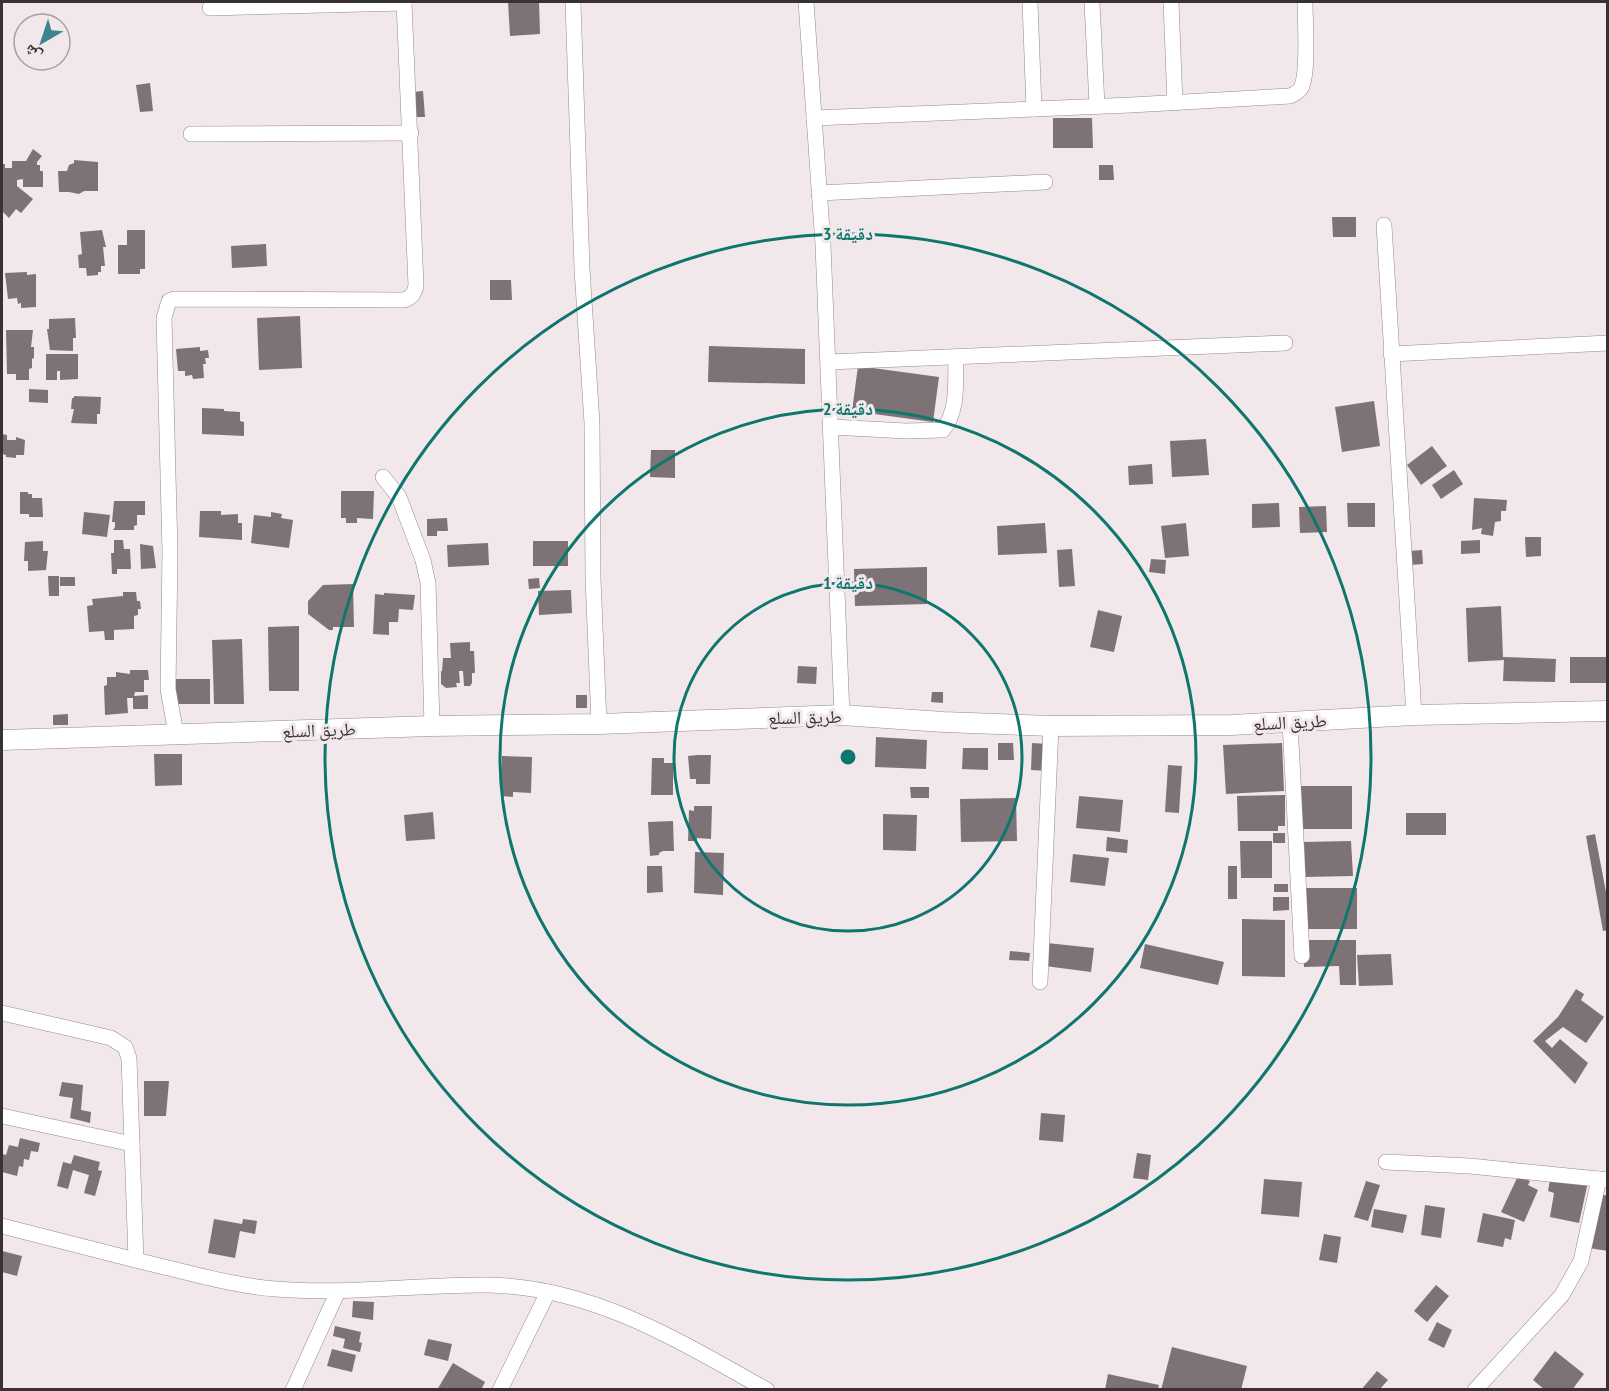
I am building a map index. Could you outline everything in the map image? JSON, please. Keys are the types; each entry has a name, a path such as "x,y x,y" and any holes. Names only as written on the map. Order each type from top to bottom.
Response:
{"street":[{"path":"176,734 168,689 170,552 164,318 169,301 404,300 415,293 416,286 404,2 210,8"},
{"path":"573,2 582,269 592,423 593,578 599,724"},
{"path":"806,2 829,362 842,715"},
{"path":"1030,2 1034,109"},
{"path":"1092,2 1097,106"},
{"path":"1171,2 1175,103"},
{"path":"814,118 1290,96 1302,87 1306,50 1305,2"},
{"path":"191,134 411,133"},
{"path":"819,193 1044,182"},
{"path":"1384,225 1414,715"},
{"path":"829,362 1285,343"},
{"path":"1391,354 1608,344"},
{"path":"832,427 906,431 943,430 955,406 956,357"},
{"path":"383,477 399,498 423,560 428,583 432,726"},
{"name":"طريق السلع","path":"2,740 842,715 1051,726 1232,725 1414,715 1608,711"},
{"path":"1290,722 1302,956"},
{"path":"1040,982 1051,726"},
{"path":"2,1013 111,1038 125,1047 129,1058 136,1260"},
{"path":"2,1116 132,1144"},
{"path":"1386,1162 1470,1166 1603,1180 1581,1261 1562,1295 1475,1389"},
{"path":"2,1226 232,1284 276,1289 338,1291 490,1285 579,1298 656,1329 767,1389"},
{"path":"298,1388 338,1291"},
{"path":"500,1389 548,1292"}],"building":[{"path":"508,2 539,2 540,34 510,36"},
{"path":"150,83 153,111 140,112 136,85"},
{"path":"423,91 425,117 413,117 412,92"},
{"path":"1053,118 1092,118 1093,148 1053,148"},
{"path":"33,149 42,156 37,165 40,165 40,171 43,171 43,187 23,187 23,179 17,180 17,186 33,199 21,213 16,209 9,218 2,211 2,164 5,164 5,168 12,168 12,161 26,161"},
{"path":"74,160 98,162 98,191 84,191 79,194 59,192 58,171 67,171"},
{"path":"1099,165 1113,165 1114,180 1099,180"},
{"path":"1332,217 1356,217 1356,237 1333,237"},
{"path":"102,230 106,247 103,247 105,266 101,266 101,272 98,272 98,275 87,276 86,268 79,268 78,255 82,254 80,232"},
{"path":"127,230 145,230 145,269 140,269 140,274 118,274 118,245 127,245"},
{"path":"266,244 267,266 232,268 231,246"},
{"path":"27,272 27,275 36,274 36,307 21,308 21,303 18,304 17,298 8,299 5,273"},
{"path":"490,280 511,280 512,300 490,300"},
{"path":"300,316 302,368 259,370 257,318"},
{"path":"75,318 76,338 73,338 73,351 50,350 47,329 49,329 49,319"},
{"path":"6,330 33,330 31,347 34,347 34,358 32,368 29,369 29,380 16,380 16,374 7,374"},
{"path":"709,346 805,349 805,384 708,382"},
{"path":"200,347 200,351 208,350 209,358 205,358 206,364 203,364 204,378 193,379 192,375 185,376 185,371 178,371 176,349"},
{"path":"46,354 78,354 78,379 60,380 60,371 57,371 57,380 46,380"},
{"path":"858,366 939,377 933,422 852,411"},
{"path":"29,389 48,390 48,403 29,402"},
{"path":"74,396 101,397 97,424 71,423"},
{"path":"1374,401 1380,446 1342,452 1335,407"},
{"path":"202,408 240,412 240,421 244,422 244,436 202,434"},
{"path":"2,434 7,435 7,440 16,440 16,437 25,440 24,455 16,455 16,458 2,454"},
{"path":"1206,439 1209,475 1172,477 1170,441"},
{"path":"1432,446 1447,466 1421,485 1407,465"},
{"path":"651,450 675,450 675,478 650,477"},
{"path":"1152,464 1153,484 1129,485 1128,466"},
{"path":"1454,470 1463,484 1441,499 1432,485"},
{"path":"341,491 374,491 373,519 357,518 357,523 346,523 346,518 341,518"},
{"path":"20,492 32,494 32,498 42,498 43,517 29,517 29,514 20,514"},
{"path":"1474,498 1507,500 1506,511 1501,511 1501,521 1495,522 1493,536 1481,534 1482,528 1472,530"},
{"path":"114,501 145,501 145,515 137,515 137,525 134,526 134,530 113,530 115,527 115,522 112,522"},
{"path":"1279,503 1280,527 1252,528 1252,504"},
{"path":"1347,503 1375,503 1375,527 1348,527"},
{"path":"1326,506 1327,532 1300,533 1299,507"},
{"path":"200,511 221,511 221,515 238,514 238,523 242,523 242,540 199,537"},
{"path":"84,512 110,515 107,537 82,534"},
{"path":"271,512 282,514 281,518 293,520 289,548 251,543 254,515 271,517"},
{"path":"447,518 448,531 437,531 437,536 427,536 427,519"},
{"path":"1045,523 1047,553 998,555 997,526"},
{"path":"1186,523 1189,556 1165,558 1161,526"},
{"path":"1525,537 1541,537 1541,556 1526,557"},
{"path":"114,540 123,540 124,549 130,549 131,569 117,569 117,574 112,574 111,553 114,553"},
{"path":"1480,540 1480,553 1461,554 1461,541"},
{"path":"43,541 43,551 48,551 46,570 28,571 28,561 24,561 25,542"},
{"path":"533,541 568,541 568,566 533,566"},
{"path":"488,543 489,565 448,567 447,545"},
{"path":"140,544 153,546 156,568 141,569"},
{"path":"1072,549 1075,586 1059,587 1057,550"},
{"path":"1422,550 1423,564 1410,565 1409,551"},
{"path":"1151,559 1166,560 1165,574 1149,572"},
{"path":"927,567 927,604 855,606 854,569"},
{"path":"48,576 59,576 59,596 49,596"},
{"path":"60,577 75,577 75,586 60,586"},
{"path":"539,578 540,588 529,589 528,579"},
{"path":"353,584 354,627 333,627 333,630 329,630 308,614 308,601 323,585"},
{"path":"571,590 572,613 539,615 538,591"},
{"path":"123,592 136,592 137,601 140,601 141,609 138,609 138,615 134,616 134,629 114,630 114,640 105,640 104,631 89,632 87,606 93,605 92,599 123,596"},
{"path":"384,593 415,595 413,610 399,609 398,622 389,622 389,635 373,634 375,594 384,595"},
{"path":"1501,606 1503,657 1556,659 1555,682 1503,681 1504,660 1468,662 1466,608"},
{"path":"1098,610 1122,616 1114,652 1090,647"},
{"path":"299,626 299,691 269,691 268,627"},
{"path":"242,639 244,704 214,704 212,640"},
{"path":"470,642 470,651 474,651 475,673 472,673 472,683 470,686 464,686 463,671 459,671 460,683 456,683 457,687 446,688 441,684 441,671 443,658 451,658 450,643"},
{"path":"1570,657 1608,657 1608,683 1570,683"},
{"path":"798,666 817,667 816,684 797,683"},
{"path":"130,670 148,670 149,680 144,680 144,692 135,692 134,696 148,695 148,709 133,709 133,698 127,698 128,713 105,715 104,686 107,685 107,677 116,677 116,672 130,674"},
{"path":"172,679 210,679 210,704 172,704"},
{"path":"932,692 943,692 943,703 931,702"},
{"path":"576,695 587,695 587,708 576,708"},
{"path":"68,714 68,725 53,725 53,715"},
{"path":"876,737 927,740 926,769 875,767"},
{"path":"998,743 1013,743 1014,760 998,760"},
{"path":"1032,743 1048,744 1048,771 1031,770"},
{"path":"1282,743 1284,791 1226,794 1223,745"},
{"path":"963,748 988,748 988,770 962,769"},
{"path":"154,754 182,754 182,785 155,786"},
{"path":"711,755 710,784 696,784 696,779 690,779 688,756"},
{"path":"502,756 532,757 531,793 513,792 513,797 501,796"},
{"path":"652,758 664,758 664,763 673,763 673,795 651,795"},
{"path":"1168,765 1182,766 1179,813 1165,812"},
{"path":"1300,786 1352,786 1352,829 1301,829"},
{"path":"910,787 929,787 929,798 911,798"},
{"path":"1285,795 1285,826 1278,826 1278,831 1238,831 1237,796"},
{"path":"1079,796 1123,800 1120,832 1076,828"},
{"path":"1016,798 1017,841 961,842 960,799"},
{"path":"694,806 712,806 711,839 697,838 697,841 688,841 689,810 694,811"},
{"path":"433,812 435,839 406,841 404,815"},
{"path":"1406,813 1446,813 1446,835 1406,835"},
{"path":"883,814 917,815 916,851 883,850"},
{"path":"673,821 674,851 663,851 659,855 650,856 648,822"},
{"path":"1273,833 1285,833 1285,843 1273,843"},
{"path":"1595,834 1608,903 1608,930 1603,931 1586,836"},
{"path":"1107,837 1128,840 1127,853 1106,851"},
{"path":"1240,841 1272,841 1272,878 1241,878"},
{"path":"1351,841 1353,876 1305,877 1304,842"},
{"path":"695,852 724,853 723,895 694,893"},
{"path":"1073,854 1109,858 1105,886 1070,882"},
{"path":"647,866 662,866 663,892 647,893"},
{"path":"1228,866 1237,866 1237,899 1228,899"},
{"path":"1274,884 1288,884 1288,892 1274,892"},
{"path":"1303,888 1357,888 1357,929 1303,929"},
{"path":"1273,897 1289,897 1289,910 1273,911"},
{"path":"1242,919 1285,920 1285,977 1242,976"},
{"path":"1303,940 1356,940 1356,985 1340,985 1339,966 1304,967"},
{"path":"1047,943 1094,948 1091,972 1045,966"},
{"path":"1145,944 1224,962 1218,985 1140,968"},
{"path":"1010,951 1030,953 1029,961 1009,960"},
{"path":"1391,954 1393,985 1359,986 1357,955"},
{"path":"1576,989 1584,994 1581,1000 1604,1017 1586,1043 1563,1027 1545,1041 1552,1048 1560,1039 1588,1063 1575,1084 1533,1041 1558,1017"},
{"path":"144,1081 169,1081 166,1116 144,1116"},
{"path":"62,1082 83,1085 81,1110 91,1112 90,1123 70,1118 73,1098 59,1096"},
{"path":"1041,1113 1065,1115 1063,1142 1039,1140"},
{"path":"20,1138 40,1143 38,1152 31,1151 29,1160 24,1159 23,1167 19,1166 17,1176 2,1172 2,1154 6,1155 9,1145 18,1147"},
{"path":"1137,1153 1151,1155 1148,1180 1133,1178"},
{"path":"74,1155 100,1162 98,1170 102,1171 95,1196 84,1193 89,1175 73,1170 68,1189 57,1186 63,1162 71,1164"},
{"path":"1551,1174 1588,1182 1579,1223 1550,1217 1554,1193 1548,1191"},
{"path":"1518,1176 1530,1181 1528,1185 1538,1190 1524,1222 1501,1212"},
{"path":"1264,1179 1302,1182 1299,1217 1261,1214"},
{"path":"1366,1181 1380,1185 1368,1221 1354,1217"},
{"path":"1600,1194 1608,1196 1608,1251 1589,1248"},
{"path":"1425,1205 1445,1208 1441,1238 1421,1235"},
{"path":"1374,1209 1407,1215 1403,1233 1371,1227"},
{"path":"1483,1213 1515,1220 1511,1240 1505,1238 1503,1247 1477,1242"},
{"path":"214,1219 242,1224 243,1219 257,1221 255,1234 240,1231 235,1258 208,1253"},
{"path":"1324,1234 1341,1237 1337,1263 1319,1260"},
{"path":"2,1251 22,1256 17,1276 2,1272"},
{"path":"1436,1285 1449,1296 1427,1322 1414,1311"},
{"path":"353,1301 374,1302 373,1320 352,1317"},
{"path":"1437,1322 1452,1330 1444,1348 1428,1340"},
{"path":"335,1326 361,1332 360,1352 343,1348 345,1339 333,1336"},
{"path":"428,1339 452,1344 448,1361 424,1355"},
{"path":"1172,1347 1247,1366 1241,1390 1161,1390"},
{"path":"332,1349 356,1355 352,1372 327,1366"},
{"path":"1555,1351 1584,1374 1572,1390 1545,1390 1533,1380"},
{"path":"453,1363 485,1382 481,1390 437,1390"},
{"path":"1377,1371 1388,1380 1379,1390 1361,1390"},
{"path":"1108,1374 1159,1385 1158,1390 1105,1390"}]}
